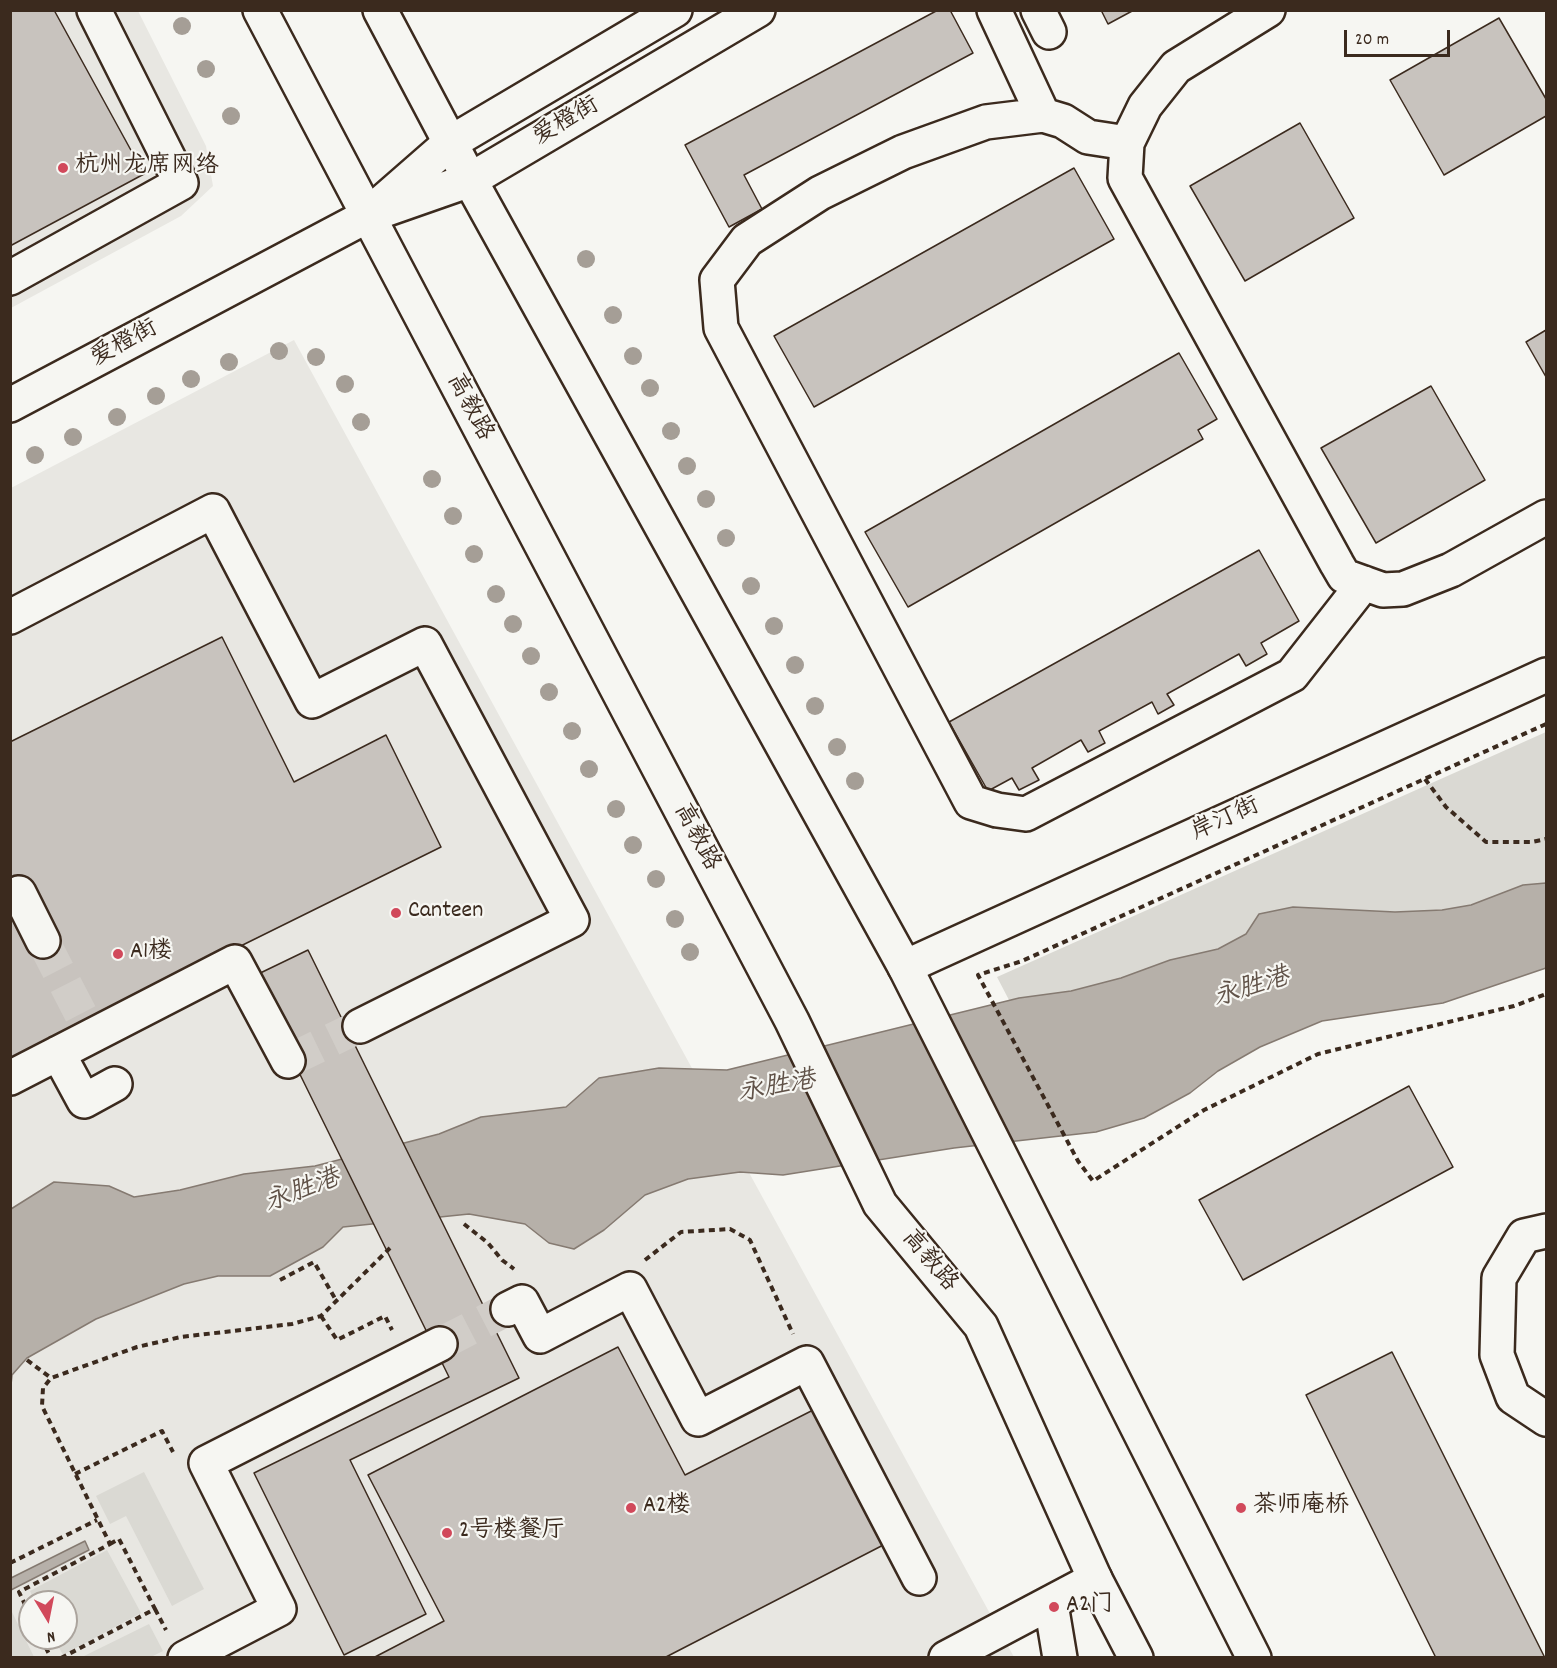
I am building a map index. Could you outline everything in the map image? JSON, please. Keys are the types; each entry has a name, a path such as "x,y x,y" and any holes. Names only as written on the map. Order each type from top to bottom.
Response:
{"main road":[{"path":"10,278 181,183 94,10"},
{"name":"高教路","path":"260,10 792,1021 880,1204 981,1326 1095,1579 1136,1658"},
{"path":"380,10 470,180 920,996 1254,1658"},
{"name":"爱橙街","path":"367,216 450,143 675,10"},
{"name":"爱橙街","path":"10,405 367,216 470,180 758,10"},
{"path":"994,10 1044,115"},
{"path":"1268,10 1176,67 1145,106 1127,143 1125,178 1344,576 1383,590 1403,590 1451,570 1546,517"},
{"path":"1127,143 1088,137 1063,121 1044,115 986,122 903,152 820,193 747,240 717,280 721,328 971,802 997,810 1026,814 1292,675 1364,583"},
{"path":"10,617 213,511 312,701 426,644 572,920 360,1026"},
{"name":"岸汀街","path":"904,967 1546,675"},
{"path":"19,892 43,941"},
{"path":"10,1078 58,1053 90,1031 235,962 288,1061"},
{"path":"58,1053 84,1101 115,1084"},
{"path":"1546,1231 1524,1236 1499,1278 1497,1355 1512,1397 1546,1419"},
{"path":"508,1309 522,1302 540,1336 630,1290 698,1419 807,1363 919,1578"},
{"path":"185,1658 279,1609 206,1463 440,1344"},
{"path":"946,1658 1052,1604 1095,1579"},
{"path":"1052,1604 1060,1658"}],"path":[{"path":"1546,724 1022,961 978,975 1078,1161 1093,1180 1204,1110 1318,1054 1514,1006 1546,994"},
{"path":"1425,779 1446,807 1486,842 1532,842 1546,839"},
{"path":"110,1544 42,1406 43,1388 51,1378 105,1356 181,1336 244,1331 292,1324 321,1316 390,1248"},
{"path":"280,1280 314,1263 337,1302"},
{"path":"321,1316 337,1340 385,1316 394,1333"},
{"path":"27,1360 51,1378"},
{"path":"75,1474 162,1431 175,1456"},
{"path":"10,1563 97,1520"},
{"path":"23,1590 119,1539 154,1609 62,1658"}],"shaded area":[{"path":"11,11 138,11 206,146 213,186 181,216 11,308"},
{"path":"294,340 1014,1657 11,1658 11,488"},
{"path":"1546,732 1546,883 1523,885 1471,905 1442,910 1395,912 1293,907 1259,914 1246,934 1218,949 1170,960 1121,978 1071,991 1009,1000 997,977"},
{"path":"144,1472 204,1589 172,1606 126,1516 110,1524 96,1496"},
{"path":"107,1550 141,1613 78,1647 78,1590 32,1590"},
{"path":"11,1610 18,1624 18,1650 31,1650 34,1657 11,1657"},
{"path":"149,1624 163,1651 151,1657 82,1657"},
{"path":"60,1650 72,1650 63,1655"}],"water":[{"name":"永胜港","path":"1546,883 1546,968 1443,1003 1322,1021 1260,1047 1218,1071 1190,1093 1144,1118 1096,1132 954,1148 783,1175 740,1172 688,1179 645,1195 604,1230 574,1249 549,1243 525,1224 469,1214 343,1227 323,1247 270,1276 218,1276 184,1284 96,1319 27,1358 12,1375 11,1385 11,1209 54,1182 109,1186 134,1197 180,1190 244,1174 315,1166 439,1134 481,1117 566,1107 599,1078 659,1068 727,1070 1019,998 1071,991 1121,978 1170,960 1218,949 1246,934 1259,914 1293,907 1395,912 1442,910 1471,905 1523,885"},
{"path":"85,1541 89,1550 11,1590 11,1578"}],"building":[{"path":"10,10 54,10 144,174 10,246"},
{"path":"938,10 950,10 973,53 744,175 762,209 729,227 685,145"},
{"path":"1101,10 1134,10 1108,24"},
{"path":"1499,18 1546,99 1546,116 1444,175 1390,80"},
{"path":"1300,123 1354,218 1245,281 1190,186"},
{"path":"1074,168 1114,239 814,407 774,336"},
{"path":"1546,330 1546,377 1526,342"},
{"path":"1179,353 1217,419 1198,430 1203,439 908,607 865,532"},
{"path":"1431,386 1485,480 1376,543 1321,448"},
{"path":"1259,550 1299,621 1261,643 1267,654 1246,666 1239,654 1167,694 1174,705 1158,714 1152,702 1099,731 1105,743 1088,752 1081,740 1032,768 1039,780 1019,790 1012,778 988,791 949,722"},
{"name":"A1楼","path":"222,637 294,782 386,735 441,847 10,1060 10,742"},
{"path":"308,950 519,1378 350,1460 426,1614 344,1655 254,1473 449,1377 252,977"},
{"path":"1409,1086 1453,1167 1243,1280 1199,1200"},
{"name":"A2楼","path":"618,1347 685,1475 823,1405 893,1540 664,1658 373,1658 444,1621 368,1475"},
{"path":"1392,1352 1545,1658 1436,1658 1306,1395"}],"tunnel":[{"path":"43,941 87,1026"},
{"path":"288,1061 360,1026"},
{"path":"440,1344 508,1309"}],"place":[{"name":"杭州龙席网络","path":"63,168"},
{"name":"Canteen","path":"396,913"},
{"name":"A1楼","path":"118,954"},
{"name":"A2楼","path":"631,1508"},
{"name":"茶师庵桥","path":"1241,1508"},
{"name":"2号楼餐厅","path":"447,1533"},
{"name":"A2门","path":"1054,1607"}]}
